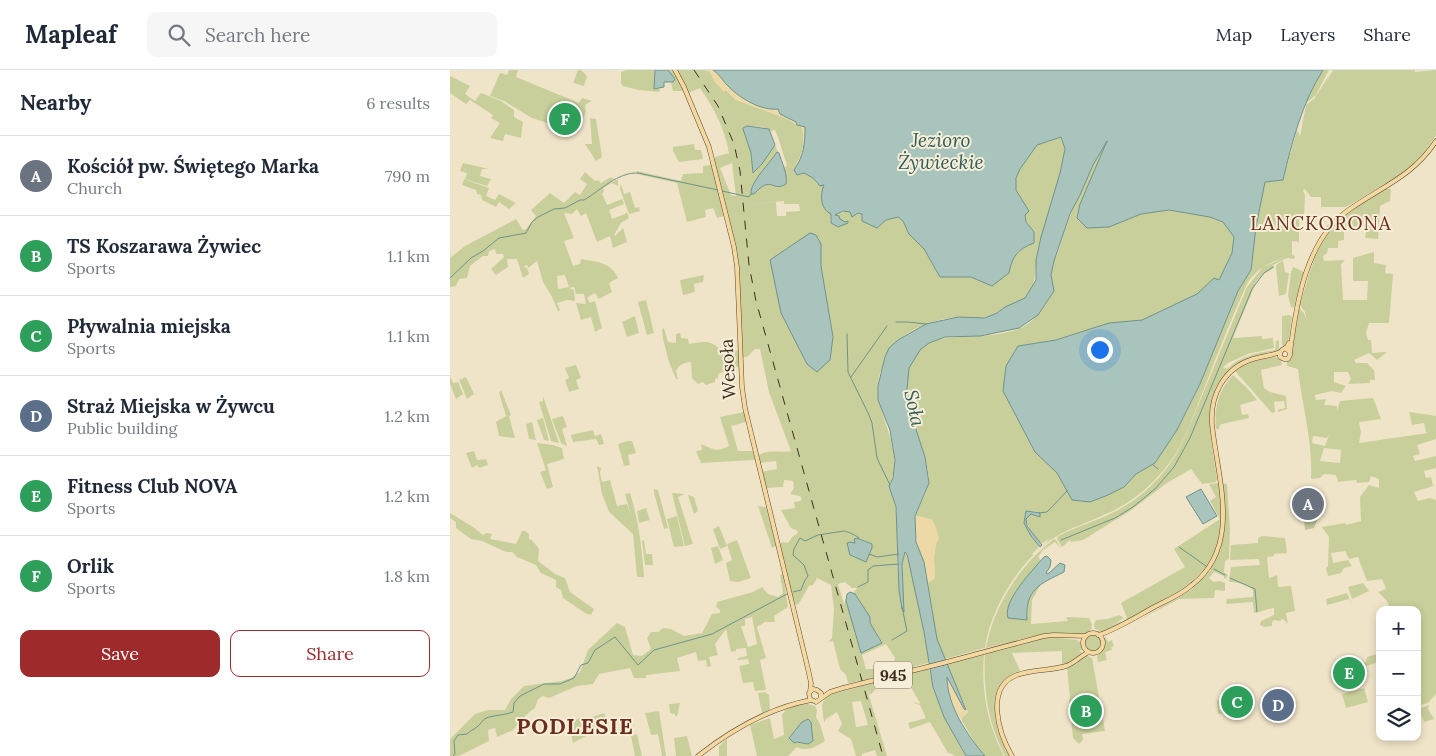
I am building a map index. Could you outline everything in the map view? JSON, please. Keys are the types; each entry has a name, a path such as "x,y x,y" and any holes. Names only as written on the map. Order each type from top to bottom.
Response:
{"main road":[{"name":"Wesoła","path":"675,70 707,140 734,247 737,267 742,387 746,415 808,669 811,683 811,700"},
{"path":"1102,640 1098,635 1189,588 1204,574 1214,560 1222,540 1224,522 1212,420 1214,398 1223,381 1237,367 1253,359 1280,355 1287,359 1290,356 1294,318 1304,280 1315,252 1327,230 1346,211 1410,171 1436,141"},
{"path":"1280,355 1286,349 1291,338"},
{"path":"1286,349 1290,353"},
{"path":"1012,756 1003,738 997,707 998,693 1003,684 1012,677 1022,673 1065,667 1089,652 1099,650 1102,647 1102,640 1109,630"},
{"name":"945","path":"821,697 843,688 1044,636 1086,636 1092,633 1098,635"},
{"path":"1071,636 1084,645 1089,652"},
{"path":"1077,660 1086,636"},
{"name":"Wesoła","path":"808,669 812,682 821,697"},
{"path":"698,756 722,737 744,724 789,706 802,700 810,692 818,690"},
{"name":"945","path":"818,690 830,692"},
{"path":"789,706 811,700 816,702 821,697"}],"green space":[{"path":"509,70 518,70 516,77 579,103 582,98 592,101 586,104 586,111 578,133 532,118 504,101 490,96 500,73 507,75"},
{"path":"578,70 581,70 587,76 584,86 573,83"},
{"path":"627,70 655,70 654,88 660,89 659,92 623,86 621,84 621,72"},
{"path":"668,70 673,70 683,89 682,91 673,91 671,83 675,79"},
{"path":"675,70 709,70 715,82 736,100 785,118 801,127 803,145 794,170 800,175 803,173 813,178 817,184 824,184 831,214 830,221 840,226 848,221 845,222 834,215 854,212 862,214 862,221 877,228 886,220 898,217 903,221 909,234 924,249 940,277 971,277 992,286 1009,273 1012,262 1017,254 1034,243 1034,232 1026,222 1024,214 1029,211 1016,190 1016,179 1020,169 1037,145 1061,137 1064,145 1064,154 1061,172 1040,243 1034,283 1030,292 1022,301 989,316 944,319 906,334 887,357 878,383 882,411 894,455 894,470 889,486 896,512 901,601 903,610 902,564 905,552 907,554 928,655 928,663 913,667 915,672 929,669 935,692 944,714 966,756 955,756 948,753 930,722 910,729 908,723 926,718 920,705 914,703 920,703 900,669 865,680 848,683 846,675 840,669 833,641 828,642 832,638 834,609 831,585 817,578 813,585 809,586 798,605 795,604 785,574 780,544 782,542 788,543 798,531 791,528 781,510 795,508 794,502 802,499 800,496 790,494 794,488 793,481 784,480 783,487 765,488 760,472 777,469 776,461 760,463 759,455 767,452 791,451 769,392 760,349 755,349 747,357 741,357 736,263 711,154 715,160 715,157 729,153 725,136 710,103 700,88 688,93","holes":["747,126 763,127 771,131 775,130 787,166 783,167 787,181 774,186 766,184 751,191 757,179 778,152 775,145 766,158 753,169 751,153 743,129","732,163 736,196 731,195 720,168","784,201 784,204 799,204 800,211 786,212 786,216 777,216 776,202 750,204","821,244 821,266 833,337 807,364 795,339","859,538 870,543 872,549 866,562 852,557 852,542 855,543","845,582 852,588 857,588 853,593 870,617 870,623 882,642 861,653 846,598 844,604 838,584","886,644 895,658 891,669 866,669 862,655"]},
{"path":"1323,70 1329,70 1316,95 1306,103 1313,86"},
{"path":"1333,70 1415,70 1415,72 1436,70 1436,135 1422,157 1414,165 1346,207 1321,207 1321,197 1311,197 1305,189 1303,190 1305,195 1304,217 1299,219 1299,242 1292,241 1292,255 1295,256 1294,259 1287,258 1273,265 1274,268 1262,275 1256,282 1233,338 1262,336 1262,339 1273,338 1274,348 1248,354 1223,367 1227,369 1243,358 1275,350 1276,341 1279,340 1279,350 1243,361 1228,372 1218,384 1213,398 1210,430 1216,482 1202,484 1191,469 1167,483 1130,511 1083,540 1071,542 1070,540 1062,547 1057,539 1058,536 1111,514 1129,504 1149,488 1166,469 1180,448 1185,437 1247,287 1263,267 1247,284 1186,434 1179,449 1163,470 1149,486 1116,510 1075,527 1057,536 1044,545 1020,570 1010,585 993,617 985,648 945,659 937,639 928,583 935,578 934,557 936,544 924,517 915,516 929,484 924,453 907,392 907,378 910,366 916,355 923,347 940,339 990,335 1018,329 1030,322 1039,313 1054,291 1051,278 1052,268 1069,218 1088,176 1109,137 1080,204 1109,227 1141,214 1169,210 1210,217 1223,222 1234,237 1232,253 1219,280 1213,279 1197,294 1142,320 1109,323 1056,340 1018,346 1035,452 1057,473 1072,500 1108,495 1124,487 1136,474 1155,463 1177,430 1200,384 1238,291 1251,270 1256,227 1265,182 1283,180 1297,130 1300,136 1306,105 1314,99 1330,74 1323,88","holes":["1027,511 1040,513 1038,515 1031,514 1026,519 1027,524 1039,542 1043,543 1051,538 1033,555 1039,547 1024,523"]},
{"path":"450,76 470,86 465,94 475,101 481,93 501,101 514,110 514,117 523,122 521,138 505,134 503,141 490,138 500,123 491,118 493,115 470,100 466,104 450,93"},
{"path":"590,118 596,119 602,157 596,161 585,144 592,144"},
{"path":"694,144 695,150 701,150 703,159 679,162 673,147"},
{"path":"710,160 724,216 717,218 713,208 705,210 706,217 687,222 677,183 637,174 637,171 681,181 683,174 703,173 703,166 710,165"},
{"path":"463,163 489,169 482,169 480,176 491,179 487,186 465,179 467,173 460,171"},
{"path":"585,172 595,181 598,180 601,183 611,177 613,179 617,177 607,185 618,179 618,186 612,183 603,188 602,194 607,205 622,199 624,204 609,210 612,219 627,212 629,218 621,223 614,235 623,228 627,242 613,248 610,236 597,242 586,213 581,216 577,209 572,214 564,213 574,238 564,241 573,266 580,264 581,259 598,262 612,269 618,278 609,283 612,292 599,299 595,293 587,298 590,303 595,301 602,328 595,332 591,317 581,320 576,303 586,304 584,294 576,294 574,287 569,288 574,290 575,301 567,300 557,303 560,310 558,311 543,282 537,261 528,268 527,265 524,266 529,274 523,278 517,259 507,259 508,267 496,275 491,269 504,257 503,254 496,254 495,249 489,251 488,256 483,256 470,266 467,278 459,279 456,286 450,287 450,258 465,246 516,219 523,230 526,229 536,216 531,210 550,193 564,203 575,192 580,195 587,184 580,179","holes":["565,275 569,287 558,289 557,276"]},
{"path":"464,179 489,188 486,196 495,200 499,194 516,203 509,209 499,202 496,207 482,200 481,195 477,194 476,190 462,185"},
{"path":"621,184 624,194 630,192 635,208 639,207 640,211 629,214 620,189"},
{"path":"1385,189 1391,189 1390,201 1380,206 1378,239 1365,238 1367,227 1344,226 1344,240 1338,241 1338,248 1328,248 1327,253 1323,256 1324,261 1345,260 1341,264 1343,300 1367,300 1368,281 1353,281 1353,258 1374,252 1374,263 1386,265 1385,273 1393,274 1389,323 1369,323 1366,333 1368,340 1371,340 1372,353 1387,352 1377,360 1369,353 1354,360 1356,363 1367,363 1374,370 1375,380 1370,380 1370,383 1348,384 1351,379 1348,372 1334,372 1334,382 1346,386 1341,393 1332,391 1315,395 1316,400 1326,399 1324,405 1337,406 1337,411 1340,401 1373,398 1381,419 1359,422 1361,432 1359,443 1428,433 1424,423 1412,425 1409,412 1436,416 1436,439 1417,445 1420,454 1413,456 1415,461 1436,456 1436,468 1424,471 1426,478 1431,477 1433,486 1414,492 1418,501 1430,498 1436,500 1436,694 1428,703 1421,705 1421,606 1389,606 1378,592 1386,589 1382,579 1367,581 1358,557 1349,559 1345,551 1331,553 1333,563 1348,560 1352,566 1344,568 1341,573 1328,576 1326,568 1328,566 1329,537 1322,527 1345,523 1346,525 1361,521 1360,497 1369,485 1379,488 1379,479 1371,476 1369,482 1357,483 1356,480 1338,482 1336,475 1324,474 1320,478 1311,479 1309,437 1298,369 1287,366 1287,361 1291,357 1299,308 1304,313 1307,322 1305,312 1300,305 1317,253 1327,234 1352,210","holes":["1329,435 1325,446 1312,443 1313,436 1327,438","1324,448 1341,450 1340,463 1320,461"]},
{"path":"1283,261 1285,272 1289,273 1286,294 1279,296 1276,267 1277,264"},
{"path":"1293,267 1304,272 1294,307 1291,307 1288,295"},
{"path":"704,275 703,282 694,284 695,292 683,295 680,280"},
{"path":"646,300 654,333 647,335 638,302"},
{"path":"635,316 639,333 627,337 622,322"},
{"path":"1282,316 1292,316 1289,336 1284,347 1282,344"},
{"path":"664,328 668,342 676,343 676,334 680,333 681,338 688,339 689,344 706,342 713,344 720,350 728,346 733,351 739,350 739,366 718,374 715,382 706,385 703,382 698,384 692,378 691,362 686,363 680,365 676,371 678,379 676,379 663,339 662,329"},
{"path":"1275,357 1281,360 1282,365 1261,370 1264,388 1270,392 1286,396 1287,409 1278,412 1278,410 1285,408 1284,401 1274,402 1275,412 1272,413 1235,371 1254,361"},
{"path":"576,365 581,378 576,380 579,389 569,392 565,380 569,378 565,368"},
{"path":"1233,375 1257,400 1240,405 1242,415 1248,414 1249,418 1222,424 1219,429 1216,429 1218,400 1224,387"},
{"path":"450,376 453,383 458,382 463,394 456,399 450,384"},
{"path":"466,377 474,394 467,399 459,380"},
{"path":"501,390 511,415 509,416 515,438 499,436 496,422 506,416 499,393"},
{"path":"543,396 559,443 551,441 539,402 543,401"},
{"path":"744,412 746,422 731,426 738,451 753,451 755,460 701,463 696,451 702,450 701,444 717,450 729,446 720,417"},
{"path":"563,416 567,427 562,429 567,446 561,443 552,419"},
{"path":"543,418 549,441 544,440 537,420"},
{"path":"532,422 536,440 529,439 526,424"},
{"path":"593,430 595,436 601,434 604,444 599,445 596,439 573,442 571,435"},
{"path":"632,441 636,453 628,455 630,465 624,466 618,444"},
{"path":"537,443 562,448 564,459 547,464 553,487 547,489 540,472 546,470"},
{"path":"474,451 477,460 486,459 488,465 479,468 477,465 472,468 466,453"},
{"path":"597,466 601,468 602,482 610,480 617,506 627,504 631,516 625,494 630,493 640,535 644,577 637,577 633,534 609,512 602,494"},
{"path":"1209,484 1227,484 1230,530 1229,559 1225,561 1224,572 1228,575 1226,579 1224,576 1214,572 1209,578 1213,582 1220,581 1225,583 1225,591 1215,590 1214,598 1179,599 1137,621 1191,590 1211,570 1207,567 1185,588 1123,622 1127,618 1121,603 1185,567 1174,549 1220,519 1210,501 1216,497"},
{"path":"654,489 658,490 668,528 664,529"},
{"path":"672,493 685,494 678,497 693,544 685,546"},
{"path":"688,495 694,497 698,511 694,514"},
{"path":"1318,497 1321,499 1320,513 1314,528 1305,530 1302,499"},
{"path":"758,506 766,507 776,546 772,548"},
{"path":"646,508 650,520 639,523 637,511"},
{"path":"450,513 483,535 487,533 492,534 490,539 516,544 522,531 525,531 529,534 529,539 539,549 538,561 555,574 565,578 570,592 594,609 591,615 563,598 561,590 556,587 556,580 541,573 536,565 517,557 512,552 506,552 482,541 471,539 456,528 456,522 450,518"},
{"path":"677,516 684,546 674,547 667,519"},
{"path":"719,526 727,546 720,549 713,529"},
{"path":"1262,536 1285,538 1287,553 1274,554 1274,556 1267,557 1269,578 1277,575 1278,587 1291,586 1295,611 1286,613 1288,624 1283,619 1280,621 1274,620 1272,626 1264,627 1260,625 1261,621 1274,615 1274,608 1254,613 1253,602 1226,604 1227,599 1253,597 1253,590 1250,588 1236,582 1229,582 1231,567 1260,565 1259,559 1230,560 1231,545 1258,543 1258,538"},
{"path":"1054,539 1061,548 1055,542 1043,550 1038,557 1041,560 1010,600 1008,618 1027,620 1028,604 1031,595 1041,584 1032,600 1031,624 1068,621 1066,617 1089,618 1092,625 1091,630 1084,635 1043,634 986,648 995,617 1010,588 1030,561"},
{"path":"644,540 646,554 652,554 653,565 645,565 642,541"},
{"path":"737,540 751,578 738,582 730,581 726,563 732,560 727,544"},
{"path":"718,546 723,560 715,564 711,548"},
{"path":"783,574 788,607 774,616 775,622 765,622 757,627 766,658 760,660 766,690 755,691 753,682 743,683 739,666 749,664 748,659 738,660 738,658 747,656 746,648 736,649 736,651 731,652 726,629 715,644 718,655 709,657 711,666 707,667 706,660 698,661 696,652 677,658 680,671 646,675 646,678 634,678 630,668 599,674 593,684 577,686 549,698 543,696 538,699 535,708 513,730 497,737 495,728 488,730 489,741 459,756 450,756 450,739 475,714 488,710 505,710 511,699 524,686 571,678 580,672 588,650 617,623 625,627 633,655 642,656 651,649 647,638 651,632 658,632 663,628 671,629 684,636 702,633 712,614 720,613 720,610 716,607 717,602 753,592 762,587 768,594 778,597 783,593 780,575","holes":["752,617 757,644 748,647 741,626 745,626 745,619"]},
{"path":"1363,583 1369,591 1352,599 1348,587"},
{"path":"1347,593 1352,605 1349,599 1327,605 1326,599"},
{"path":"1119,615 1124,618 1112,625 1121,622 1102,633 1095,631 1101,631 1095,629 1094,624 1096,620"},
{"path":"1093,635 1099,637 1101,643 1099,649 1093,651 1087,649 1085,643 1087,637"},
{"path":"1105,636 1108,642 1112,640 1114,646 1111,647 1112,650 1105,652 1107,660 1098,662 1097,656 1103,647"},
{"path":"1044,638 1078,640 1077,643 1079,641 1081,643 1083,650 1080,650 1078,655 1080,651 1082,652 1076,659 1062,665 1062,651 1012,653 1020,671 1008,677 1000,685 996,696 995,708 999,733 1009,756 1005,756 994,732 988,706 985,681 985,654"},
{"path":"984,654 983,681 986,706 993,732 1004,756 985,756 977,746 962,721 962,718 968,712 946,664"},
{"path":"1376,654 1376,663 1363,667 1359,663 1366,662 1367,657"},
{"path":"1085,655 1092,658 1105,731 1082,734 1083,740 1079,744 1073,738 1067,668 1076,664"},
{"path":"884,680 885,684 881,688 878,687 870,695 867,689 887,756 877,756 875,750 862,754 862,756 856,756 851,739 838,731 842,724 837,712 826,719 824,723 822,705 826,696","holes":["861,701 868,725 856,727 852,702"]},
{"path":"1364,688 1368,702 1346,708 1342,694"},
{"path":"765,692 769,695 770,709 762,713 758,693"},
{"path":"1227,700 1229,708 1246,707 1244,714 1241,714 1242,711 1228,710 1225,701 1219,702 1219,710 1226,710 1226,713 1218,714 1217,701"},
{"path":"680,703 677,716 670,713 669,704"},
{"path":"805,703 815,706 817,710 816,717 825,741 808,749 797,747 788,756 757,756 750,725 770,718 774,739 784,735 782,714 785,712 784,710","holes":["808,719 811,722 813,742 794,743 789,738 802,722"]},
{"path":"1429,705 1428,709 1434,719 1424,722 1421,708"},
{"path":"659,711 666,756 662,756 658,734 651,735 645,713"},
{"path":"604,713 608,727 596,731 592,717"},
{"path":"583,716 586,727 593,725 595,731 573,743 569,724"},
{"path":"637,734 642,756 635,756 631,736"},
{"path":"687,736 692,756 676,756 674,738"},
{"path":"727,739 727,756 719,756 719,746"}],"sand":[{"path":"709,70 717,73 752,103 769,109 778,109 780,114 805,127 804,145 798,163 804,141 801,127 785,118 736,100 726,90 724,92 715,82"},
{"path":"915,516 932,519 939,538 934,557 935,578 928,583 917,542"},
{"path":"946,674 964,709 968,712 962,717 962,721 951,699"}],"water":[{"path":"655,70 668,70 675,79 673,82 664,82 664,87 654,89"},
{"name":"Jezioro Żywieckie","path":"713,70 1323,70 1303,109 1283,180 1265,182 1256,227 1251,270 1238,291 1200,384 1177,430 1155,463 1136,474 1124,487 1090,502 1072,500 1057,473 1035,452 1003,391 1006,366 1018,346 1056,340 1109,323 1142,320 1197,294 1214,278 1219,280 1232,253 1234,237 1223,222 1210,217 1169,210 1141,214 1109,227 1087,228 1077,218 1080,204 1107,141 1093,165 1070,214 1051,275 1054,291 1038,315 1019,328 980,336 945,337 929,343 920,350 909,368 907,389 909,408 925,457 929,483 915,516 916,542 924,562 937,639 966,710 947,677 950,698 959,719 971,739 985,756 966,756 944,717 933,687 924,632 905,552 902,564 904,612 902,609 899,590 896,507 889,486 893,478 895,460 890,430 878,400 878,386 885,357 889,348 898,340 926,324 958,317 985,318 1025,298 1036,280 1036,260 1041,237 1060,173 1065,149 1061,137 1037,145 1016,178 1016,190 1029,211 1025,215 1026,222 1034,232 1034,243 1017,254 1012,262 1009,273 992,286 971,277 940,277 924,249 909,234 903,221 898,217 886,220 877,228 862,221 862,214 858,213 852,217 850,212 843,211 835,215 845,222 848,221 848,223 838,227 831,223 831,214 827,212 822,201 824,185 820,186 813,178 804,173 797,175 794,170 800,160 803,149 805,127 797,125 796,122 780,114 778,109 759,106 739,96"},
{"path":"747,126 769,129 775,145 762,164 753,173 751,153 743,129"},
{"path":"777,152 784,169 786,184 778,187 768,184 754,194 751,194 757,178"},
{"path":"810,233 816,235 821,244 821,266 833,337 830,360 817,372 807,364 781,313 770,260"},
{"path":"1201,489 1217,516 1203,524 1186,497"},
{"path":"1026,511 1040,513 1040,517 1031,514 1026,519 1027,526 1042,545 1040,547 1024,523"},
{"path":"857,538 872,544 866,562 850,555 847,543 855,543 854,539"},
{"path":"1047,556 1051,560 1050,567 1046,573 1048,574 1060,563 1065,565 1064,572 1041,584 1032,594 1027,610 1027,620 1008,618 1007,611 1014,595 1044,557"},
{"path":"850,592 855,594 870,617 870,623 882,643 861,653 846,601 847,594"},
{"path":"808,719 811,722 813,741 808,744 794,743 789,738 802,722"}],"waterway":[{"path":"450,278 471,258 499,238 526,233 532,222 538,217 554,209 565,208 580,200 584,200 624,175 638,173 718,190"},
{"path":"722,191 749,197 751,194"},
{"path":"1061,540 1115,518 1133,507 1156,488 1174,467 1190,438 1252,289 1264,273 1273,267"},
{"path":"896,322 926,324"},
{"path":"851,377 887,326"},
{"path":"847,334 848,372 872,423 877,458 890,485"},
{"path":"1153,465 1158,469"},
{"path":"1039,513 1047,512 1067,491"},
{"path":"793,592 801,590 808,576 804,565 793,555 800,538 805,541 818,535 844,531 859,538"},
{"path":"1179,547 1206,566"},
{"path":"869,554 877,557 899,554"},
{"path":"858,587 868,582 868,570 873,566 899,564"},
{"path":"1214,569 1225,575"},
{"path":"1230,578 1255,589 1257,612"},
{"path":"453,756 455,754 454,741 458,735 467,734 487,718 513,712 514,703 520,696 544,684 560,684 574,678 581,665 588,663 595,650 615,637 638,665 654,650 712,634 787,594"},
{"path":"892,640 907,631 902,607"}],"railway":[{"path":"694,70 718,106 734,144 740,171 749,265 756,301 883,756"}],"place":[{"name":"Orlik","path":"565,119"},
{"name":"Kościół pw. Świętego Marka","path":"1308,504"},
{"name":"Fitness Club NOVA","path":"1349,673"},
{"name":"Pływalnia miejska","path":"1237,702"},
{"name":"Straż Miejska w Żywcu","path":"1278,705"},
{"name":"TS Koszarawa Żywiec","path":"1086,711"}],"district":[{"name":"LANCKORONA","path":"1321,223"},
{"name":"PODLESIE","path":"575,726"}],"water label":[{"name":"Soła","path":"915,408"}]}
